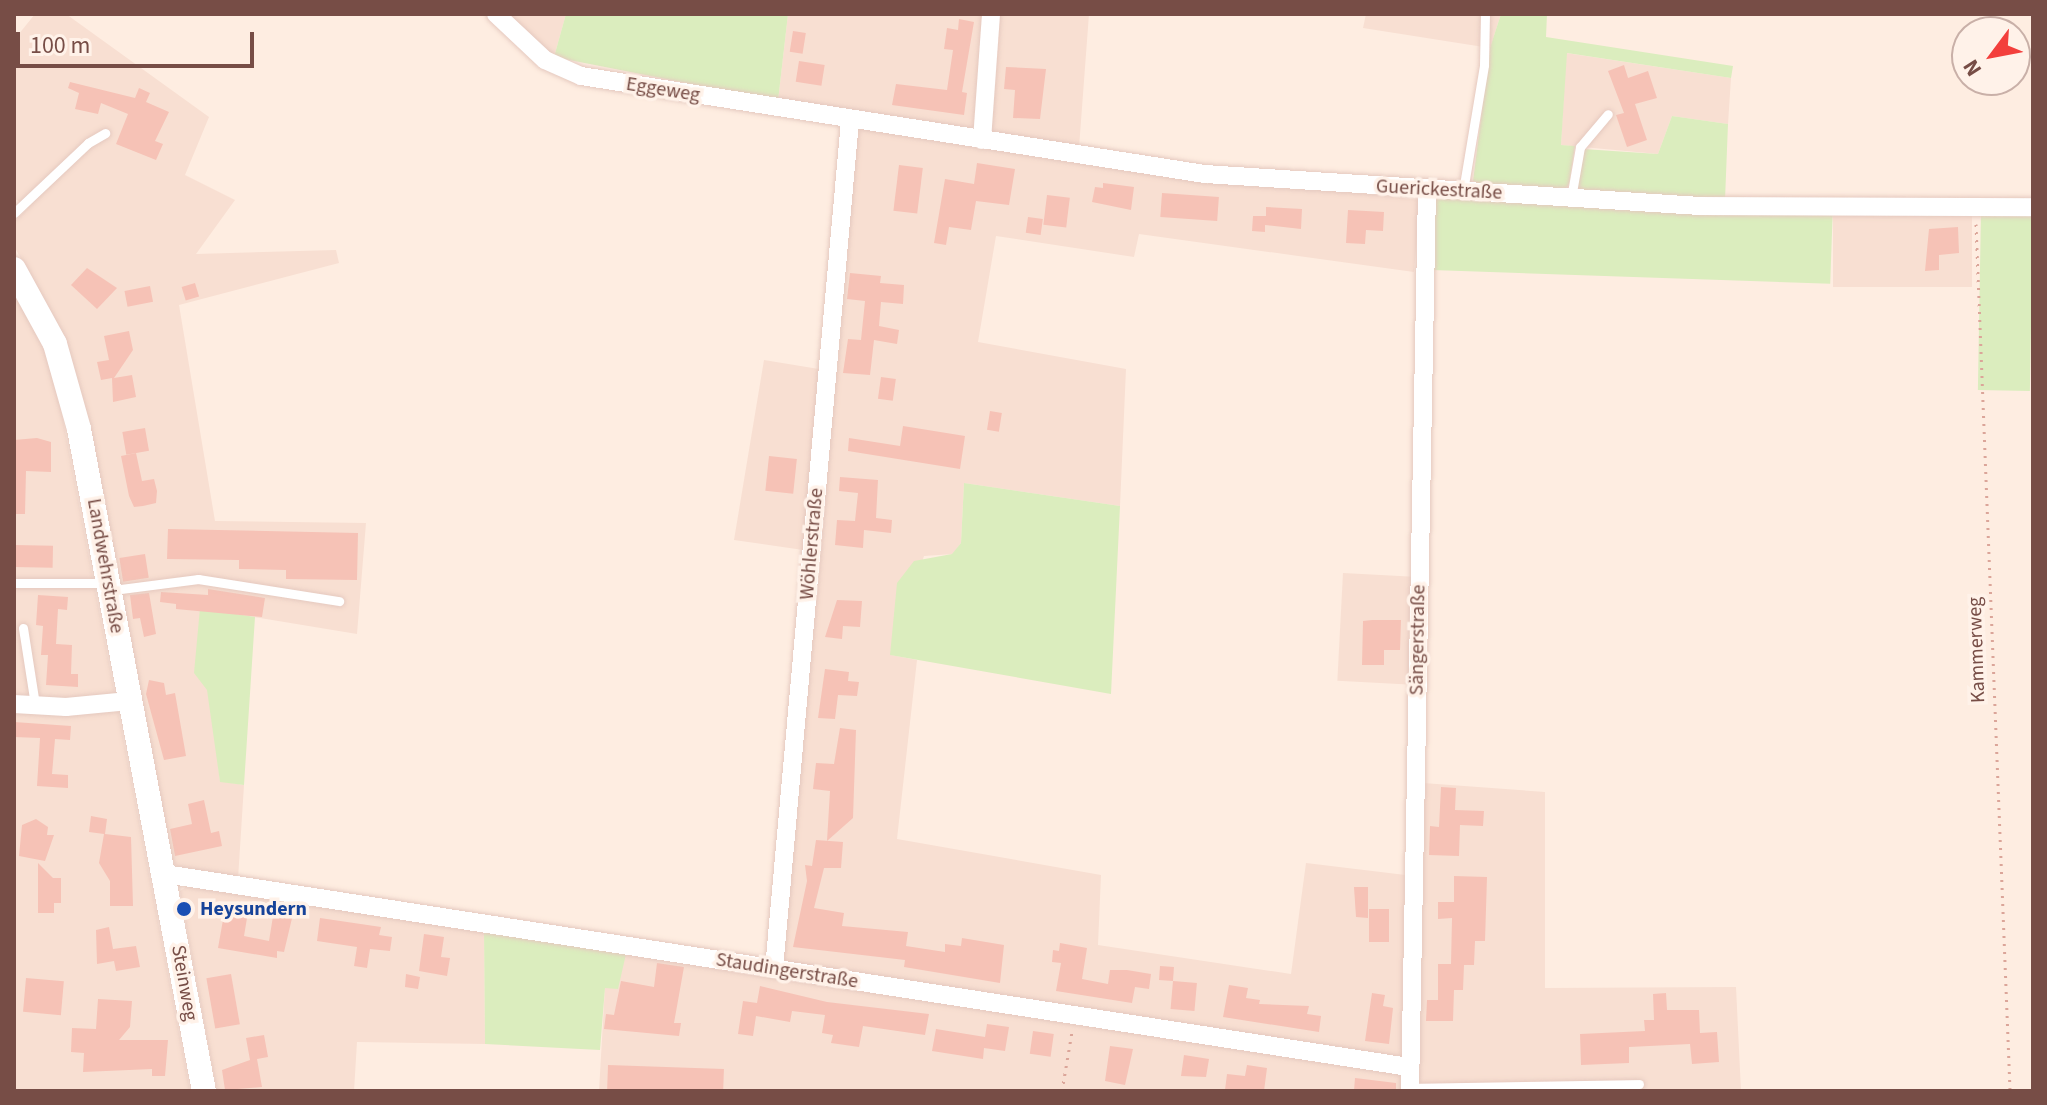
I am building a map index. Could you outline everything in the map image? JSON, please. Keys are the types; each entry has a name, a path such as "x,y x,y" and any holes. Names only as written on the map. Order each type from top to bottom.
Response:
{"street":[{"name":"Eggeweg","path":"496,14 545,60 581,76 850,120"},
{"path":"982,140 991,14"},
{"name":"Guerickestraße","path":"850,120 1205,174 1702,206 2033,207"},
{"name":"Wöhlerstraße","path":"774,969 850,120"},
{"name":"Sängerstraße","path":"1410,1090 1427,189"},
{"name":"Landwehrstraße","path":"14,269 55,344 71,394 165,874"},
{"path":"14,704 129,701"},
{"name":"Staudingerstraße","path":"165,874 1409,1067"},
{"name":"Steinweg","path":"165,874 204,1091"}],"lane":[{"path":"1463,191 1484,65 1485,14"},
{"path":"1571,198 1580,147 1608,114"},
{"path":"14,213 88,143 105,133"},
{"path":"14,583 109,587 198,579 339,601"},
{"path":"23,628 35,705"},
{"path":"1410,1090 1639,1084"}],"path":[{"name":"Kammerweg","path":"1975,207 2010,1091"},
{"path":"1062,1091 1075,1016"}],"shaded area":[{"path":"35,14 66,14 209,117 185,175 235,200 196,254 336,250 339,263 179,305 215,521 366,523 357,634 200,608 220,781 244,785 238,879 180,870 167,854 55,320 14,246 14,222 28,208 14,198 14,40"},
{"path":"504,14 566,14 554,57"},
{"path":"788,14 1089,14 1078,161 1420,200 1414,272 1139,234 1134,257 996,236 978,342 1126,369 1120,506 964,483 961,543 953,554 924,556 891,655 917,660 897,839 1101,875 1098,945 1291,974 1306,863 1422,877 1423,783 1545,792 1545,988 1736,987 1741,1091 599,1091 605,987 626,950 777,976 817,552 734,540 764,360 837,372 859,114 778,101"},
{"path":"1366,14 1501,14 1490,48 1363,28"},
{"path":"1566,53 1731,78 1728,124 1672,116 1658,154 1561,145"},
{"path":"1833,211 1972,211 1972,287 1833,287"},
{"path":"14,289 46,352 59,399 190,1091 14,1091"},
{"path":"1343,573 1414,577 1408,685 1337,681"},
{"path":"189,885 484,932 485,1044 357,1042 354,1091 217,1091 180,891"}],"green space":[{"path":"566,14 788,14 778,101 554,57"},
{"path":"1501,14 1547,14 1546,37 1733,66 1731,78 1567,53 1561,145 1575,146 1569,184 1564,191 1485,185 1473,181 1490,48"},
{"path":"1672,116 1728,124 1725,200 1582,192 1577,186 1583,149 1658,154"},
{"path":"1435,197 1833,211 1830,284 1432,270"},
{"path":"1981,211 2033,212 2030,391 1978,390"},
{"path":"964,483 1120,506 1111,694 890,655 897,583 914,561 952,554 961,543"},
{"path":"200,608 255,617 244,785 220,782 207,690 194,673"},
{"path":"484,932 626,954 618,989 605,988 600,1050 485,1044"}],"building":[{"path":"959,19 974,22 962,92 967,93 964,115 892,105 896,84 947,90 953,50 944,49 947,28 958,30"},
{"path":"793,31 806,33 803,54 790,52"},
{"path":"799,61 825,65 821,86 796,82"},
{"path":"1624,65 1628,78 1648,71 1657,98 1635,104 1647,140 1627,147 1616,115 1624,113 1608,71"},
{"path":"1006,67 1046,69 1040,119 1013,118 1015,90 1004,89"},
{"path":"70,82 135,98 139,88 150,93 146,102 169,112 155,141 163,144 156,160 116,144 128,114 101,103 98,114 75,109 79,93 68,88"},
{"path":"977,163 1015,169 1009,205 976,201 971,230 949,227 946,245 934,243 945,179 974,184"},
{"path":"899,165 923,168 917,214 893,211"},
{"path":"1103,183 1134,187 1131,210 1092,202 1095,187 1103,188"},
{"path":"1162,193 1219,197 1217,221 1160,217"},
{"path":"1047,195 1070,198 1066,228 1043,225"},
{"path":"1266,207 1302,209 1301,229 1265,225 1265,232 1252,231 1253,216 1266,216"},
{"path":"1348,210 1384,212 1383,231 1366,230 1365,244 1346,243"},
{"path":"1028,217 1043,219 1041,235 1026,233"},
{"path":"1958,227 1959,253 1939,255 1939,270 1925,271 1929,229"},
{"path":"87,268 117,288 97,309 71,285"},
{"path":"850,273 881,276 880,283 904,285 903,304 881,302 879,326 899,330 897,344 874,340 870,375 843,373 848,339 861,340 865,301 847,299"},
{"path":"195,283 199,296 186,300 182,287"},
{"path":"150,286 153,302 128,307 124,291"},
{"path":"129,331 133,350 114,378 132,375 136,397 113,402 112,378 101,380 97,362 109,360 104,336"},
{"path":"881,377 896,379 893,401 878,399"},
{"path":"990,411 1002,413 999,432 987,430"},
{"path":"903,426 965,436 960,469 848,451 849,438 900,446"},
{"path":"145,428 149,451 126,455 122,432"},
{"path":"37,438 51,442 51,472 26,471 25,514 14,514 14,440"},
{"path":"136,453 142,481 154,479 157,491 156,503 134,507 121,456"},
{"path":"769,456 797,459 793,494 765,491"},
{"path":"840,477 878,480 876,518 892,520 891,533 864,530 863,548 835,545 837,520 855,521 858,493 839,491"},
{"path":"168,529 358,533 357,580 286,579 286,570 239,569 239,560 167,559"},
{"path":"14,545 53,546 53,568 14,567"},
{"path":"145,554 149,578 123,582 119,558"},
{"path":"208,589 265,598 262,617 176,609 176,604 160,602 161,592 208,595"},
{"path":"149,593 156,634 144,637 140,618 133,619 130,595"},
{"path":"38,595 68,597 67,610 58,609 56,644 72,645 71,674 78,674 78,687 46,685 48,655 41,655 43,626 36,625"},
{"path":"837,600 862,601 860,627 843,626 842,639 825,637"},
{"path":"1401,620 1400,650 1384,650 1384,665 1362,665 1363,621"},
{"path":"825,669 849,672 848,681 859,682 857,696 838,695 835,719 818,718"},
{"path":"149,680 164,683 166,695 175,693 186,756 164,760 146,694"},
{"path":"14,722 71,726 70,740 55,739 52,774 68,775 68,788 37,786 40,738 14,737"},
{"path":"840,728 856,730 853,818 827,841 830,791 813,789 814,780 816,763 834,764"},
{"path":"1441,787 1456,788 1455,810 1484,811 1483,826 1460,825 1459,856 1429,855 1430,826 1439,827"},
{"path":"204,800 211,833 219,831 222,846 175,856 170,829 192,824 188,804"},
{"path":"91,816 107,819 105,834 131,837 133,906 110,906 110,881 99,863 104,834 89,832"},
{"path":"36,819 48,827 47,835 54,835 45,861 19,856 22,825"},
{"path":"816,840 843,842 841,868 824,868 814,908 844,913 842,926 908,932 906,946 945,952 945,944 961,946 962,938 1004,945 1000,983 904,967 905,960 793,947 807,881 805,865 812,866"},
{"path":"38,863 53,878 61,878 61,903 54,903 54,913 38,913"},
{"path":"1454,876 1487,877 1485,941 1475,941 1474,965 1464,965 1463,990 1454,990 1453,1021 1426,1021 1427,1000 1438,1000 1438,964 1451,964 1452,918 1438,919 1438,902 1454,902"},
{"path":"1354,887 1368,887 1368,918 1356,917"},
{"path":"226,903 249,906 244,936 269,941 274,910 293,914 284,952 277,951 277,958 218,948"},
{"path":"1369,909 1389,909 1389,942 1369,942"},
{"path":"320,918 381,927 379,935 392,937 390,951 370,949 367,968 354,966 357,947 317,941"},
{"path":"109,927 113,949 136,946 140,967 116,971 114,961 97,964 96,930"},
{"path":"424,934 444,937 441,957 450,958 447,976 419,971"},
{"path":"1060,943 1087,948 1082,979 1108,984 1110,970 1127,970 1151,974 1149,989 1135,987 1132,1003 1056,991 1061,963 1052,962 1053,950 1059,951"},
{"path":"657,963 684,967 674,1023 681,1023 679,1036 604,1029 606,1014 614,1015 621,981 654,987"},
{"path":"1160,966 1174,967 1173,981 1159,980"},
{"path":"231,974 240,1024 215,1029 206,978"},
{"path":"406,974 420,977 418,989 405,987"},
{"path":"26,978 64,981 61,1015 23,1012"},
{"path":"1173,981 1197,983 1194,1011 1171,1009"},
{"path":"1229,985 1248,988 1246,998 1260,1000 1259,1004 1309,1006 1307,1014 1321,1016 1319,1032 1223,1017"},
{"path":"760,986 827,1002 929,1014 925,1035 863,1026 859,1047 831,1043 833,1035 822,1033 825,1015 792,1011 790,1022 756,1016 753,1036 738,1034 743,1001 757,1003"},
{"path":"1372,993 1385,995 1383,1006 1393,1008 1389,1044 1365,1041"},
{"path":"1666,993 1667,1010 1699,1010 1700,1033 1717,1032 1719,1062 1692,1064 1690,1044 1629,1047 1629,1063 1581,1065 1580,1034 1645,1031 1644,1020 1654,1020 1653,994"},
{"path":"98,999 132,1001 130,1027 119,1040 168,1040 165,1076 152,1076 152,1069 83,1072 84,1053 71,1052 72,1028 96,1029"},
{"path":"987,1024 1009,1027 1005,1051 984,1048 983,1059 932,1051 936,1029 985,1037"},
{"path":"1033,1031 1054,1034 1051,1057 1030,1054"},
{"path":"264,1035 268,1057 257,1059 262,1087 225,1090 222,1070 250,1060 246,1038"},
{"path":"1110,1046 1133,1049 1125,1085 1105,1081"},
{"path":"1184,1055 1209,1059 1206,1077 1181,1076"},
{"path":"608,1065 724,1069 723,1091 607,1089"},
{"path":"1247,1065 1267,1068 1264,1091 1225,1090 1227,1074 1245,1076"},
{"path":"1355,1078 1396,1083 1396,1091 1354,1091"}],"place":[{"name":"Heysundern","path":"184,909"}]}
